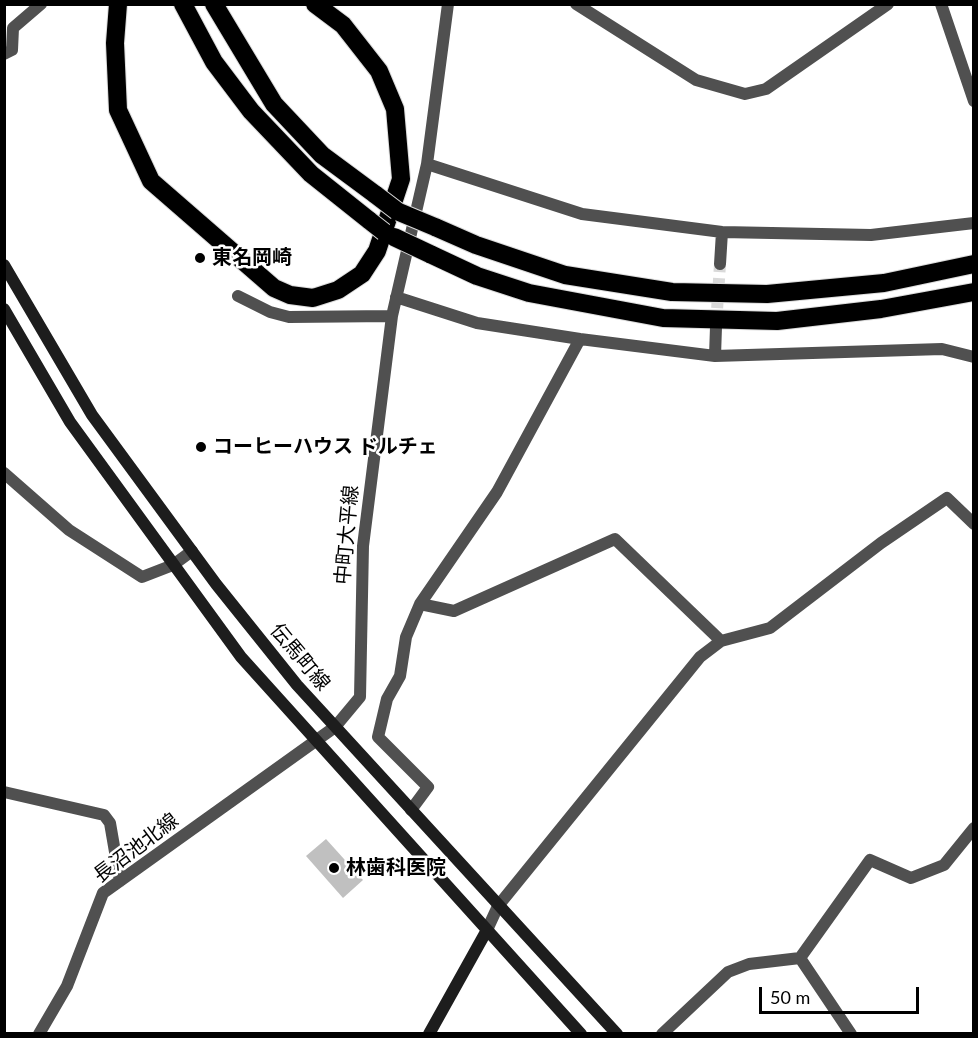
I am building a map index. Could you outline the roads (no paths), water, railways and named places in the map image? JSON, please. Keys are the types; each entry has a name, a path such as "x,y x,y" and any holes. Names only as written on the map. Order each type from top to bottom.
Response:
{"highway":[{"path":"118,4 115,43 118,110 151,181 274,288 290,296 313,298 338,290 362,274 377,251 401,179 395,109 379,71 343,25 315,4"},
{"path":"183,4 214,62 251,111 311,174 384,232 477,276 529,293 663,318 777,321 881,309 974,292"},
{"path":"214,4 274,104 322,154 399,212 476,245 565,275 672,292 767,294 884,284 974,264"}],"street":[{"path":"4,54 12,50 13,28 41,4"},
{"path":"448,4 427,164 582,214 722,232 871,235 974,223"},
{"path":"576,4 696,80 745,94 766,89 888,4"},
{"path":"940,4 974,101"},
{"name":"中町大平線","path":"316,741 334,728 360,697 363,546 392,316 427,164"},
{"path":"720,264 722,232"},
{"name":"伝馬町線","path":"4,265 92,415 192,551 297,685 617,1034"},
{"path":"238,296 270,312 289,317 392,316"},
{"path":"396,297 477,323 715,356 942,349 974,357"},
{"path":"4,309 70,422 241,657 398,828 486,930 581,1034"},
{"path":"715,356 716,327"},
{"path":"411,810 428,787 378,737 387,699 400,676 406,637 420,603 497,492 580,339"},
{"path":"4,473 69,530 142,577 173,565 192,551"},
{"path":"429,1034 498,906 700,657 721,641 770,628 881,543 947,498 974,524"},
{"path":"420,603 454,611 615,539 721,641"},
{"name":"長沼池北線","path":"39,1034 67,986 103,893 316,741"},
{"path":"4,792 104,815 110,823 120,881"},
{"path":"662,1034 728,972 749,964 800,958 870,860 911,878 944,865 974,828"},
{"path":"800,958 851,1034"}],"tunnel":[{"path":"716,326 720,264"}],"place":[{"name":"東名岡崎","path":"200,258"},
{"name":"コーヒーハウス ドルチェ","path":"201,447"},
{"name":"林歯科医院","path":"334,868"}]}
